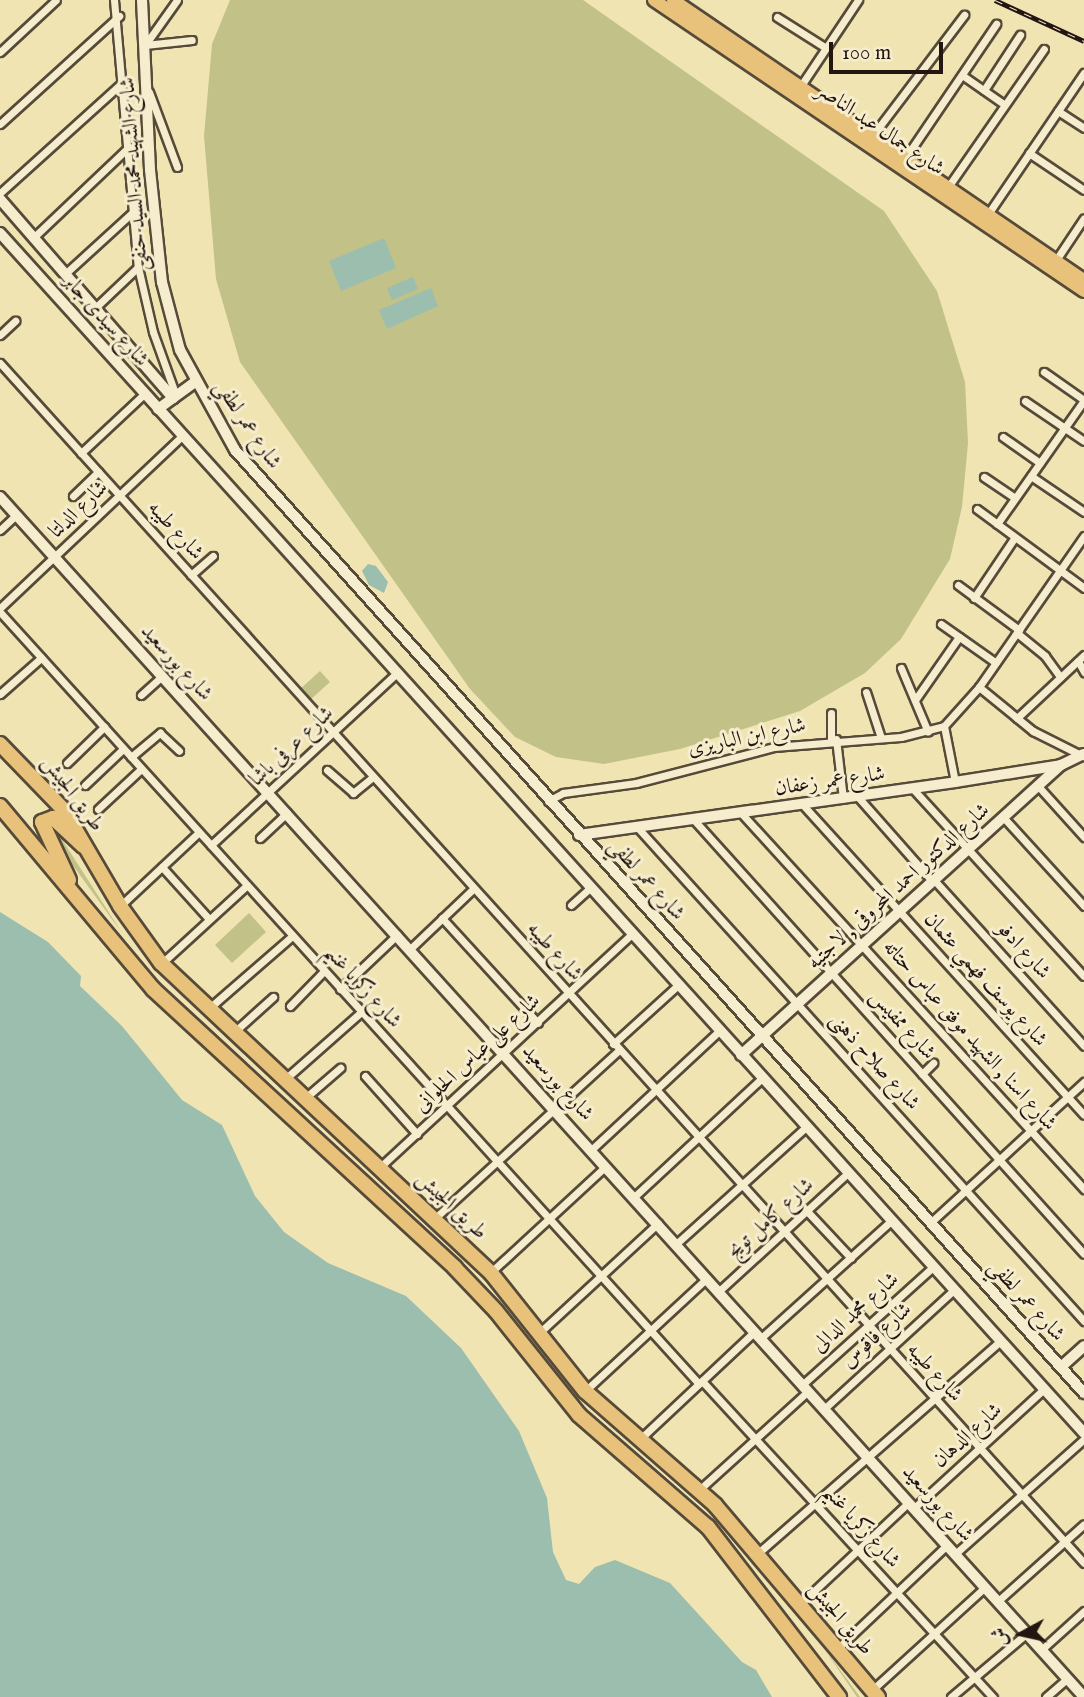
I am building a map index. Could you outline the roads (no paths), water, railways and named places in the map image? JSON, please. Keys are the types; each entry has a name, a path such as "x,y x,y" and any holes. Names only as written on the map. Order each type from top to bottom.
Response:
{"highway":[{"name":"طريق الجيش","path":"0,744 50,792 88,848 120,906 161,963 206,1010 491,1273 585,1391 699,1490 875,1693"},
{"name":"طريق الجيش","path":"0,806 153,989 455,1268 496,1311 579,1415 708,1527 839,1697"},
{"path":"70,888 66,869 42,822 53,818 88,848"}],"main road":[{"name":"شارع جمال عبد الناصر","path":"654,0 873,135 906,157 929,180 948,187 1084,280"},
{"name":"شارع جمال عبد الناصر","path":"673,0 691,5 798,91 929,180 1084,291"}],"street":[{"path":"0,52 56,0"},
{"path":"114,0 119,16 138,267 153,332 175,397"},
{"name":"شارع الشهيد محمد السيد حنفى","path":"142,0 149,92 150,170 162,282 173,327 195,382"},
{"path":"145,45 177,0"},
{"path":"798,91 858,0"},
{"path":"873,135 964,15"},
{"path":"0,124 119,16"},
{"path":"777,17 826,48"},
{"path":"906,157 996,24"},
{"path":"984,90 1020,36"},
{"path":"145,45 192,40"},
{"path":"948,187 1044,49"},
{"path":"988,214 1084,73"},
{"path":"962,75 1005,105"},
{"path":"0,193 124,81"},
{"path":"1074,88 1084,93"},
{"path":"149,92 177,167"},
{"path":"1058,111 1084,128"},
{"path":"34,237 129,147"},
{"path":"1029,153 1084,190"},
{"name":"شارع سيدى جابر","path":"0,199 175,397"},
{"path":"66,273 134,211"},
{"path":"1056,260 1084,218"},
{"name":"شارع سيدى جابر","path":"0,233 182,436"},
{"path":"96,307 138,267"},
{"path":"0,335 15,321"},
{"name":"شارع طيبه","path":"0,363 1084,1563"},
{"path":"997,524 1084,400 1044,372"},
{"path":"158,409 195,382"},
{"name":"شارع عمر لطفي","path":"195,382 257,479 1084,1393"},
{"path":"81,453 144,394"},
{"path":"1025,401 1084,442"},
{"path":"182,436 1084,1433"},
{"name":"شارع الدلتا","path":"0,610 182,436"},
{"path":"1003,437 1040,463"},
{"path":"73,496 98,472"},
{"path":"1031,476 1084,512"},
{"path":"984,477 1015,498"},
{"name":"شارع بورسعيد","path":"0,497 1083,1694"},
{"path":"976,509 1084,588"},
{"path":"0,530 16,515"},
{"name":"شارع ابن الباريزى","path":"548,801 563,793 626,785 759,750 834,739 881,738 928,732 944,726 979,687 1084,536"},
{"path":"974,598 1015,537"},
{"path":"191,575 213,556"},
{"path":"958,585 1018,631 1045,656 1060,677"},
{"name":"شارع زكريا غنيم","path":"0,610 650,1331 816,1503 993,1697"},
{"path":"941,624 996,663"},
{"path":"915,700 959,637"},
{"path":"0,694 41,658"},
{"path":"1017,718 1081,658"},
{"path":"1081,658 1084,672"},
{"path":"901,668 928,732"},
{"name":"شارع عرفى باشا","path":"211,845 397,674"},
{"path":"141,695 162,676"},
{"path":"979,687 1045,738 1083,756"},
{"path":"866,692 881,738"},
{"path":"831,713 843,799"},
{"path":"944,726 955,782"},
{"path":"67,763 104,727"},
{"path":"131,757 160,733 179,751"},
{"path":"85,785 123,748"},
{"name":"شارع عمر زعفان","path":"579,835 913,789 1061,765 1083,756"},
{"name":"شارع الدكتور احمد المحروقى , لاجتيه","path":"741,1055 1061,765"},
{"path":"98,809 141,769"},
{"path":"327,770 353,793 373,778"},
{"path":"1038,786 1084,837"},
{"path":"913,789 1084,976"},
{"name":"شارع ادفو","path":"858,797 1084,1045"},
{"name":"شارع يوسف فهمي عثمان","path":"803,805 1084,1115"},
{"path":"260,838 287,813"},
{"name":"شارع اسنا , الشهيد موفق عباس حتاته","path":"742,814 1084,1189"},
{"path":"1004,818 1084,906"},
{"name":"شارع ممفيس","path":"694,820 1084,1254"},
{"name":"شارع صلاح ذهنى","path":"638,828 1084,1321"},
{"path":"120,906 199,832"},
{"path":"597,855 603,832"},
{"path":"162,867 209,919"},
{"path":"161,963 247,885"},
{"path":"410,949 473,888"},
{"path":"571,905 590,888"},
{"path":"442,918 538,1023"},
{"path":"340,989 397,934"},
{"name":"شارع على عباس الحلوانى","path":"379,1168 631,935"},
{"path":"206,1010 292,936"},
{"path":"290,1006 324,971"},
{"path":"613,1044 678,985"},
{"path":"232,1034 273,997"},
{"path":"284,1081 361,1012"},
{"path":"592,1150 719,1031"},
{"path":"434,1219 619,1050"},
{"path":"922,1074 933,1063"},
{"path":"303,1099 340,1068"},
{"path":"365,1076 417,1134"},
{"path":"634,1196 762,1078"},
{"path":"930,1223 1084,1082"},
{"path":"676,1244 806,1127"},
{"path":"491,1273 606,1166"},
{"name":"شارع كامل تويج","path":"719,1291 848,1173"},
{"path":"806,1209 851,1258"},
{"path":"639,1440 701,1383 826,1280 891,1221"},
{"path":"539,1333 658,1223"},
{"name":"شارع محمد الدالى","path":"699,1490 756,1439 868,1326 933,1267"},
{"path":"585,1391 707,1278"},
{"name":"شارع فاقوس","path":"825,1408 954,1290"},
{"path":"757,1554 1000,1341"},
{"path":"1061,1367 1084,1346"},
{"name":"شارع الدهان","path":"800,1604 858,1549 979,1449 1044,1389"},
{"path":"955,1554 1084,1439"},
{"path":"998,1601 1084,1524"},
{"path":"838,1648 947,1545"},
{"path":"875,1693 985,1587"},
{"path":"1041,1650 1084,1611"},
{"path":"951,1697 1027,1633"},
{"path":"1046,1697 1067,1679"}],"railway":[{"path":"995,0 1084,41"}]}
